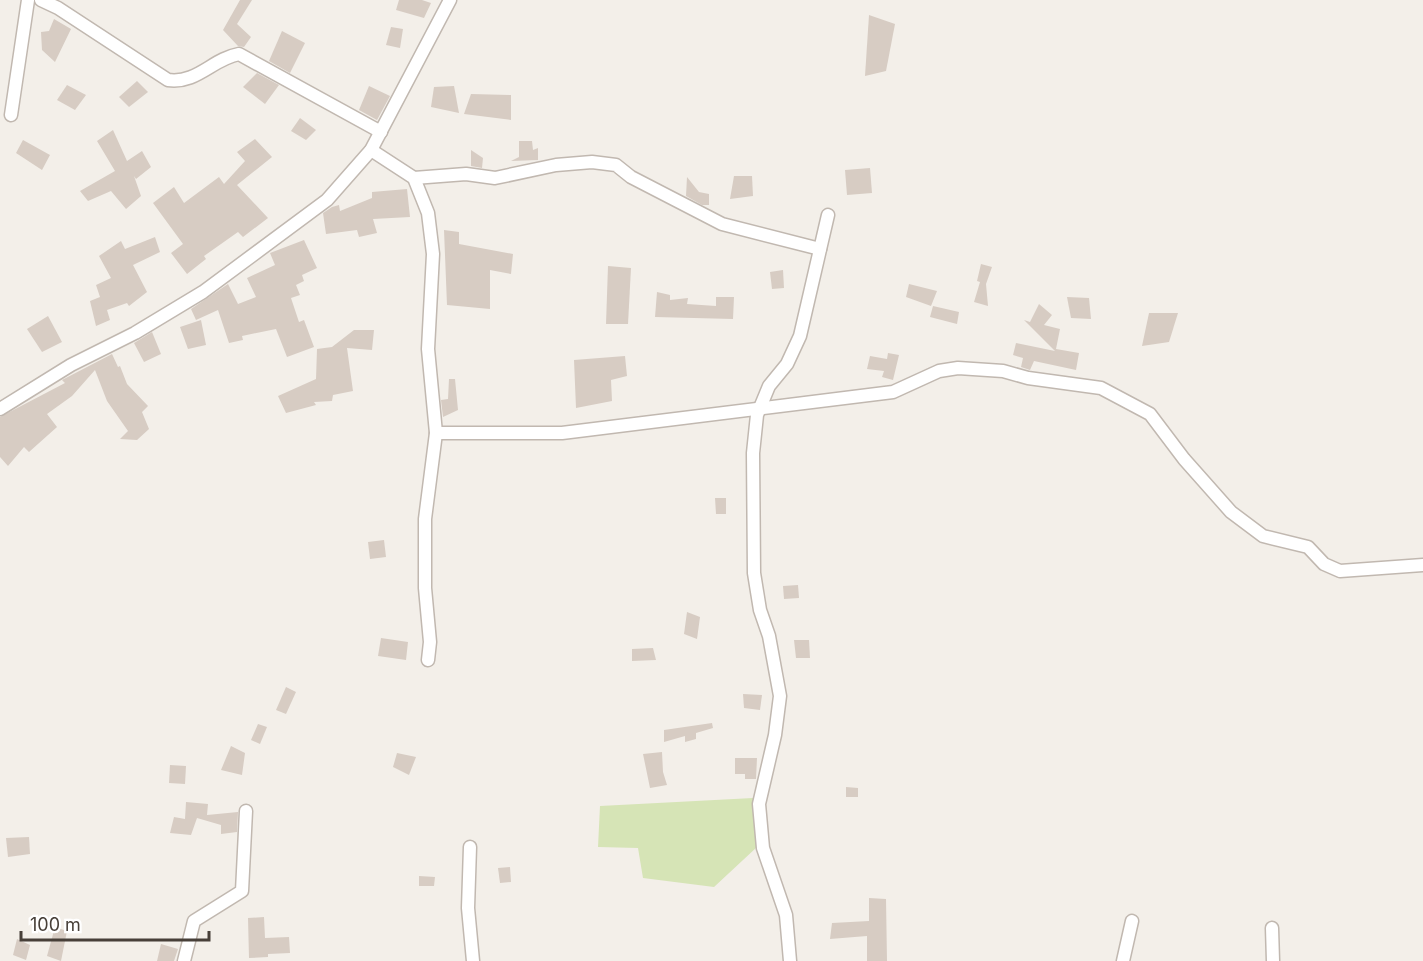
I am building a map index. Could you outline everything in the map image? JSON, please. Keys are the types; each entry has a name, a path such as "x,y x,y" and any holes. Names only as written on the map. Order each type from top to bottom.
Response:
{"street":[{"path":"11,115 28,0"},
{"path":"41,0 58,8 168,80 181,82 194,78 225,57 239,54 381,132"},
{"path":"0,410 71,365 135,333 203,292 327,200 372,150 450,0"},
{"path":"372,150 414,178 428,213 433,254 428,349 436,433 426,519 425,588 430,642 428,660"},
{"path":"414,178 466,174 495,178 556,165 592,162 616,165 631,177 722,224 820,249"},
{"path":"790,961 786,915 763,848 759,804 775,735 780,696 778,674 760,610 754,573 753,453 759,410 770,386 787,364 800,336 828,215"},
{"path":"436,433 562,433 893,392 939,371 958,368 1003,370 1028,378 1101,388 1150,414 1184,459 1231,512 1263,536 1308,547 1324,564 1340,571 1423,565"},
{"path":"184,961 194,921 242,891 246,811"},
{"path":"470,847 468,908 473,961"},
{"path":"1123,961 1132,921"},
{"path":"1272,928 1273,961"}],"green space":[{"path":"753,798 757,847 714,887 643,878 638,848 598,847 600,806"}],"building":[{"path":"240,0 252,0 237,24 251,37 244,47 238,46 223,30"},
{"path":"399,0 422,0 431,3 424,18 396,10"},
{"path":"869,15 895,24 886,71 865,76"},
{"path":"54,19 71,29 55,62 42,50 41,32 49,31"},
{"path":"391,27 403,29 400,48 386,45"},
{"path":"282,31 305,43 290,73 269,61"},
{"path":"257,73 279,85 265,104 243,87"},
{"path":"137,81 148,92 129,107 119,97"},
{"path":"67,85 86,95 75,110 57,100"},
{"path":"369,86 390,96 377,120 359,110"},
{"path":"454,86 459,113 431,107 434,87"},
{"path":"471,94 511,95 511,120 464,114"},
{"path":"300,118 316,130 306,140 291,131"},
{"path":"113,130 127,161 142,151 151,167 136,179 134,176 141,196 126,209 111,191 88,201 80,191 115,171 97,141"},
{"path":"255,139 272,157 237,185 268,218 243,237 238,232 204,256 206,259 187,274 171,253 183,244 153,203 174,187 184,203 219,177 224,184 245,161 237,152"},
{"path":"23,140 50,155 42,170 16,153"},
{"path":"519,141 532,141 533,150 538,148 538,160 511,161 519,157"},
{"path":"471,150 483,158 482,168 471,166"},
{"path":"870,168 872,193 847,195 845,170"},
{"path":"734,176 752,176 753,196 730,199"},
{"path":"687,177 699,192 709,194 709,205 702,205 686,196"},
{"path":"407,189 410,217 373,219 377,233 359,237 357,230 326,234 323,213 332,207 339,205 340,211 372,198 372,192"},
{"path":"444,230 459,232 459,244 513,254 511,274 490,270 490,309 447,305"},
{"path":"155,237 160,252 133,265 147,292 129,306 127,303 107,310 110,320 96,326 90,301 100,297 96,285 111,278 99,256 121,241 125,249"},
{"path":"304,240 317,268 302,275 304,281 296,285 300,295 291,298 299,322 304,320 314,347 287,357 276,329 242,336 243,340 229,343 218,310 196,320 191,309 228,284 238,304 256,297 247,278 275,265 270,253"},
{"path":"981,264 992,267 986,284 988,306 974,302 980,282 977,281"},
{"path":"608,266 631,268 628,324 606,324"},
{"path":"783,270 784,288 772,289 770,272"},
{"path":"909,284 937,291 931,306 906,297"},
{"path":"657,292 670,295 670,300 688,298 687,304 716,306 716,297 734,297 733,319 655,317"},
{"path":"1067,297 1089,298 1091,319 1071,318"},
{"path":"1039,304 1052,315 1044,325 1060,329 1056,349 1079,353 1076,370 1034,361 1030,370 1021,367 1023,358 1013,355 1016,343 1055,351 1024,320 1030,322"},
{"path":"933,306 959,312 957,324 930,317"},
{"path":"1149,313 1178,313 1169,342 1142,346"},
{"path":"48,316 62,342 42,352 27,329"},
{"path":"201,320 206,345 188,349 180,327"},
{"path":"354,330 374,330 372,350 347,348 353,391 333,395 332,401 314,402 316,405 286,413 278,396 316,379 317,349 332,347"},
{"path":"152,332 161,354 144,362 134,343"},
{"path":"888,353 899,355 893,380 882,377 884,371 867,369 870,356 887,359"},
{"path":"112,354 127,384 148,406 142,412 149,429 137,440 120,439 128,431 107,401 95,370 72,396 47,414 57,427 29,452 24,447 8,466 0,457 0,417 65,383 62,380"},
{"path":"625,356 627,376 611,380 612,401 576,408 574,360"},
{"path":"449,379 455,379 458,410 443,417 441,400 448,399"},
{"path":"715,498 726,498 726,514 716,514"},
{"path":"384,540 386,557 370,559 368,542"},
{"path":"798,585 799,598 784,599 783,586"},
{"path":"687,612 700,617 697,639 684,634"},
{"path":"381,638 408,642 406,660 378,656"},
{"path":"794,640 809,640 810,658 796,658"},
{"path":"653,648 656,660 632,661 632,649"},
{"path":"286,687 296,692 286,714 276,710"},
{"path":"743,694 762,695 760,710 744,708"},
{"path":"712,723 713,728 696,733 696,739 685,742 685,736 664,742 664,730"},
{"path":"258,724 267,727 260,744 251,740"},
{"path":"231,746 245,753 242,775 221,770"},
{"path":"662,752 663,772 667,785 650,788 643,754"},
{"path":"397,753 416,757 409,775 393,767"},
{"path":"735,758 757,758 756,779 745,779 745,774 735,774"},
{"path":"170,765 186,766 185,784 169,783"},
{"path":"846,787 858,788 858,797 846,797"},
{"path":"186,802 208,804 207,815 238,812 237,832 221,834 221,825 197,818 191,835 170,833 174,817 185,819"},
{"path":"29,837 30,854 8,857 6,838"},
{"path":"510,867 511,882 500,883 498,868"},
{"path":"419,876 435,877 434,886 419,886"},
{"path":"869,898 886,899 887,961 867,961 867,936 830,939 832,923 869,921"},
{"path":"264,917 265,938 289,937 290,953 249,958 248,918"},
{"path":"55,927 67,931 61,961 47,956"},
{"path":"17,939 30,945 26,960 13,955"},
{"path":"161,944 178,949 174,961 157,961"}]}
